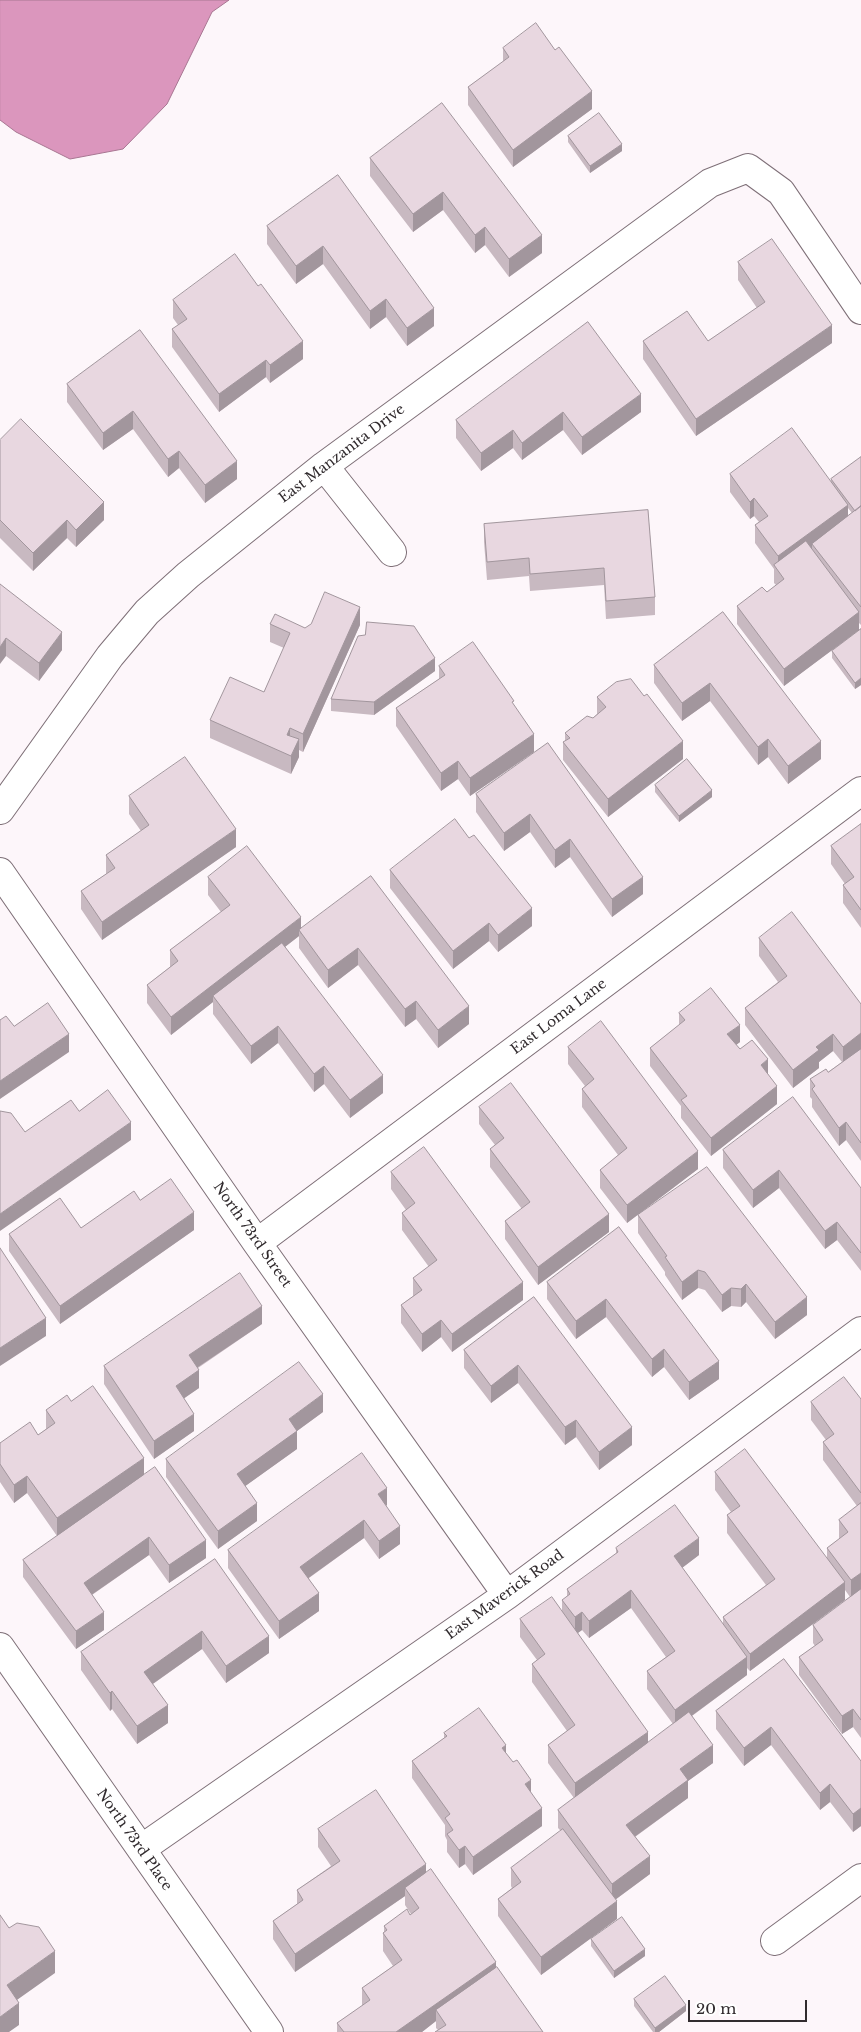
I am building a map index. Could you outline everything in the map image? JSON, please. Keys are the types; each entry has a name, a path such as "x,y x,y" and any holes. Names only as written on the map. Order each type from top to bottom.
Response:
{"street":[{"name":"East Manzanita Drive","path":"0,810 110,656 147,612 188,575 324,466 710,183 748,168 780,192 861,310"},
{"path":"324,466 392,552"},
{"name":"East Loma Lane","path":"257,1243 861,791"},
{"name":"North 73rd Street","path":"0,872 257,1243 507,1596"},
{"name":"East Maverick Road","path":"141,1849 507,1596 861,1331"},
{"name":"North 73rd Place","path":"0,1647 269,2032"},
{"path":"775,1941 861,1878"}],"shaded area":[{"path":"0,0 229,0 212,12 167,104 123,149 70,159 16,132 0,120"}],"building":[{"path":"536,23 555,50 559,47 592,91 513,150 468,87 509,57 503,48"},
{"path":"442,103 542,235 509,259 485,227 475,235 443,192 413,214 370,158"},
{"path":"599,113 622,144 590,166 568,136"},
{"path":"338,175 434,308 407,328 386,299 370,311 323,246 296,266 267,226"},
{"path":"772,239 832,325 696,419 643,341 687,311 708,341 765,302 738,262"},
{"path":"235,254 258,286 261,284 303,341 270,365 266,360 219,394 172,329 187,319 173,300"},
{"path":"588,322 641,394 582,437 563,412 522,443 513,430 481,453 456,420"},
{"path":"140,330 237,461 205,485 179,451 168,459 133,411 103,433 67,384"},
{"path":"21,419 104,502 76,530 67,520 33,553 0,520 0,440"},
{"path":"792,428 848,505 778,556 755,525 768,516 754,498 750,502 730,474"},
{"path":"861,457 861,506 855,511 831,479"},
{"path":"861,506 861,607 812,544"},
{"path":"648,510 655,597 606,601 604,568 530,574 529,558 487,562 484,524"},
{"path":"806,541 859,612 784,669 737,606 762,587 767,592 784,579 774,565"},
{"path":"0,584 62,632 39,663 6,638 0,647"},
{"path":"325,592 360,607 303,734 290,728 287,735 299,739 291,756 210,720 230,677 264,692 290,633 270,624 275,614 305,628 311,624"},
{"path":"723,612 821,741 788,766 768,739 758,747 710,683 682,703 654,665"},
{"path":"367,622 414,626 435,658 374,702 331,699 358,636 365,635"},
{"path":"861,629 861,678 855,683 832,651"},
{"path":"473,642 514,701 512,702 534,734 470,778 458,761 441,773 396,708 445,675 439,666"},
{"path":"631,679 644,696 647,694 683,741 608,799 563,742 570,738 565,733 587,716 593,718 606,707 597,697 616,682"},
{"path":"548,743 643,877 612,899 570,839 555,850 530,814 504,833 476,794"},
{"path":"185,757 236,829 102,922 81,891 115,868 106,855 149,825 129,796"},
{"path":"687,759 712,790 679,816 655,785"},
{"path":"455,819 469,838 474,835 532,908 498,935 489,923 453,951 390,870"},
{"path":"861,824 861,910 843,885 854,877 831,846"},
{"path":"247,846 301,917 171,1017 147,985 178,961 170,950 230,905 208,877"},
{"path":"371,876 469,1006 438,1030 416,1001 405,1009 358,948 328,970 299,930"},
{"path":"792,912 861,1004 861,1033 843,1047 833,1034 816,1047 819,1050 793,1070 745,1008 787,976 759,938"},
{"path":"282,943 383,1075 350,1100 324,1066 314,1074 278,1026 251,1046 213,996"},
{"path":"711,988 740,1025 727,1034 740,1049 752,1040 768,1059 761,1065 777,1086 711,1138 681,1100 687,1096 650,1048 685,1020 679,1013"},
{"path":"48,1003 69,1034 0,1081 0,1020 6,1016 14,1026"},
{"path":"601,1021 698,1151 627,1205 600,1170 627,1148 582,1089 594,1079 568,1047"},
{"path":"861,1049 861,1143 846,1122 839,1128 812,1089 815,1086 810,1079 826,1069 828,1072"},
{"path":"511,1083 609,1214 538,1267 505,1221 530,1202 490,1149 504,1138 479,1107"},
{"path":"108,1090 131,1122 0,1214 0,1111 11,1113 25,1132 71,1100 79,1111"},
{"path":"793,1097 861,1188 861,1253 837,1222 825,1231 779,1170 753,1190 723,1150"},
{"path":"424,1147 523,1282 452,1334 441,1320 422,1334 401,1305 422,1290 413,1278 437,1260 402,1213 415,1203 391,1172"},
{"path":"707,1167 807,1297 775,1322 746,1284 741,1289 731,1288 722,1295 705,1272 698,1270 682,1282 665,1257 667,1256 638,1215"},
{"path":"171,1179 194,1212 60,1306 9,1234 60,1198 81,1228 134,1191 140,1200"},
{"path":"619,1227 719,1361 689,1382 664,1349 652,1359 606,1299 576,1321 547,1282"},
{"path":"0,1248 46,1318 0,1348"},
{"path":"240,1273 262,1306 189,1355 199,1370 176,1386 194,1414 154,1441 104,1366"},
{"path":"534,1297 632,1427 599,1452 576,1420 565,1427 518,1365 491,1386 464,1350"},
{"path":"299,1362 323,1394 289,1419 297,1431 237,1474 257,1503 218,1531 166,1459"},
{"path":"844,1377 861,1399 861,1493 823,1442 834,1434 811,1402"},
{"path":"93,1386 144,1458 57,1518 27,1476 14,1485 0,1464 0,1443 30,1422 38,1435 55,1423 46,1410 67,1395 71,1401"},
{"path":"745,1449 845,1582 750,1654 723,1617 775,1579 727,1515 740,1506 715,1472"},
{"path":"362,1453 387,1488 378,1494 400,1526 379,1541 364,1520 300,1567 319,1593 279,1621 228,1550"},
{"path":"155,1467 206,1540 169,1565 149,1537 84,1583 104,1612 76,1631 23,1560"},
{"path":"861,1503 861,1573 851,1580 827,1548 848,1532 839,1520"},
{"path":"675,1505 699,1538 674,1556 747,1657 675,1710 647,1671 675,1651 631,1590 589,1621 582,1612 575,1617 562,1600 570,1594 567,1589 618,1552 616,1548"},
{"path":"215,1559 269,1636 226,1666 202,1631 144,1672 168,1705 137,1726 112,1691 110,1693 81,1652"},
{"path":"861,1589 861,1720 853,1709 842,1716 799,1657 823,1640 813,1625"},
{"path":"552,1597 648,1732 575,1783 548,1745 575,1725 532,1664 545,1654 520,1619"},
{"path":"784,1659 861,1761 861,1808 853,1814 830,1784 820,1793 771,1727 744,1748 716,1711"},
{"path":"479,1708 506,1745 502,1748 513,1762 517,1760 531,1780 525,1784 542,1808 473,1857 465,1846 459,1850 447,1834 453,1830 445,1818 450,1814 412,1761 447,1736 444,1733"},
{"path":"689,1712 713,1745 680,1769 688,1780 626,1825 650,1856 612,1884 558,1810"},
{"path":"376,1790 426,1864 295,1954 273,1921 303,1900 297,1890 340,1861 318,1829"},
{"path":"563,1829 617,1901 541,1957 498,1899 521,1882 511,1868"},
{"path":"431,1869 496,1962 396,2032 344,2032 337,2023 370,2000 362,1988 402,1960 383,1933 387,1930 384,1926 407,1909 410,1915 419,1908 405,1888"},
{"path":"0,1915 9,1928 17,1923 39,1927 55,1951 7,1985 19,2003 0,2017"},
{"path":"622,1917 645,1949 614,1971 591,1939"},
{"path":"497,1967 543,2032 435,2032 446,2025 436,2010"},
{"path":"665,1976 686,2005 655,2028 634,1999"}]}
